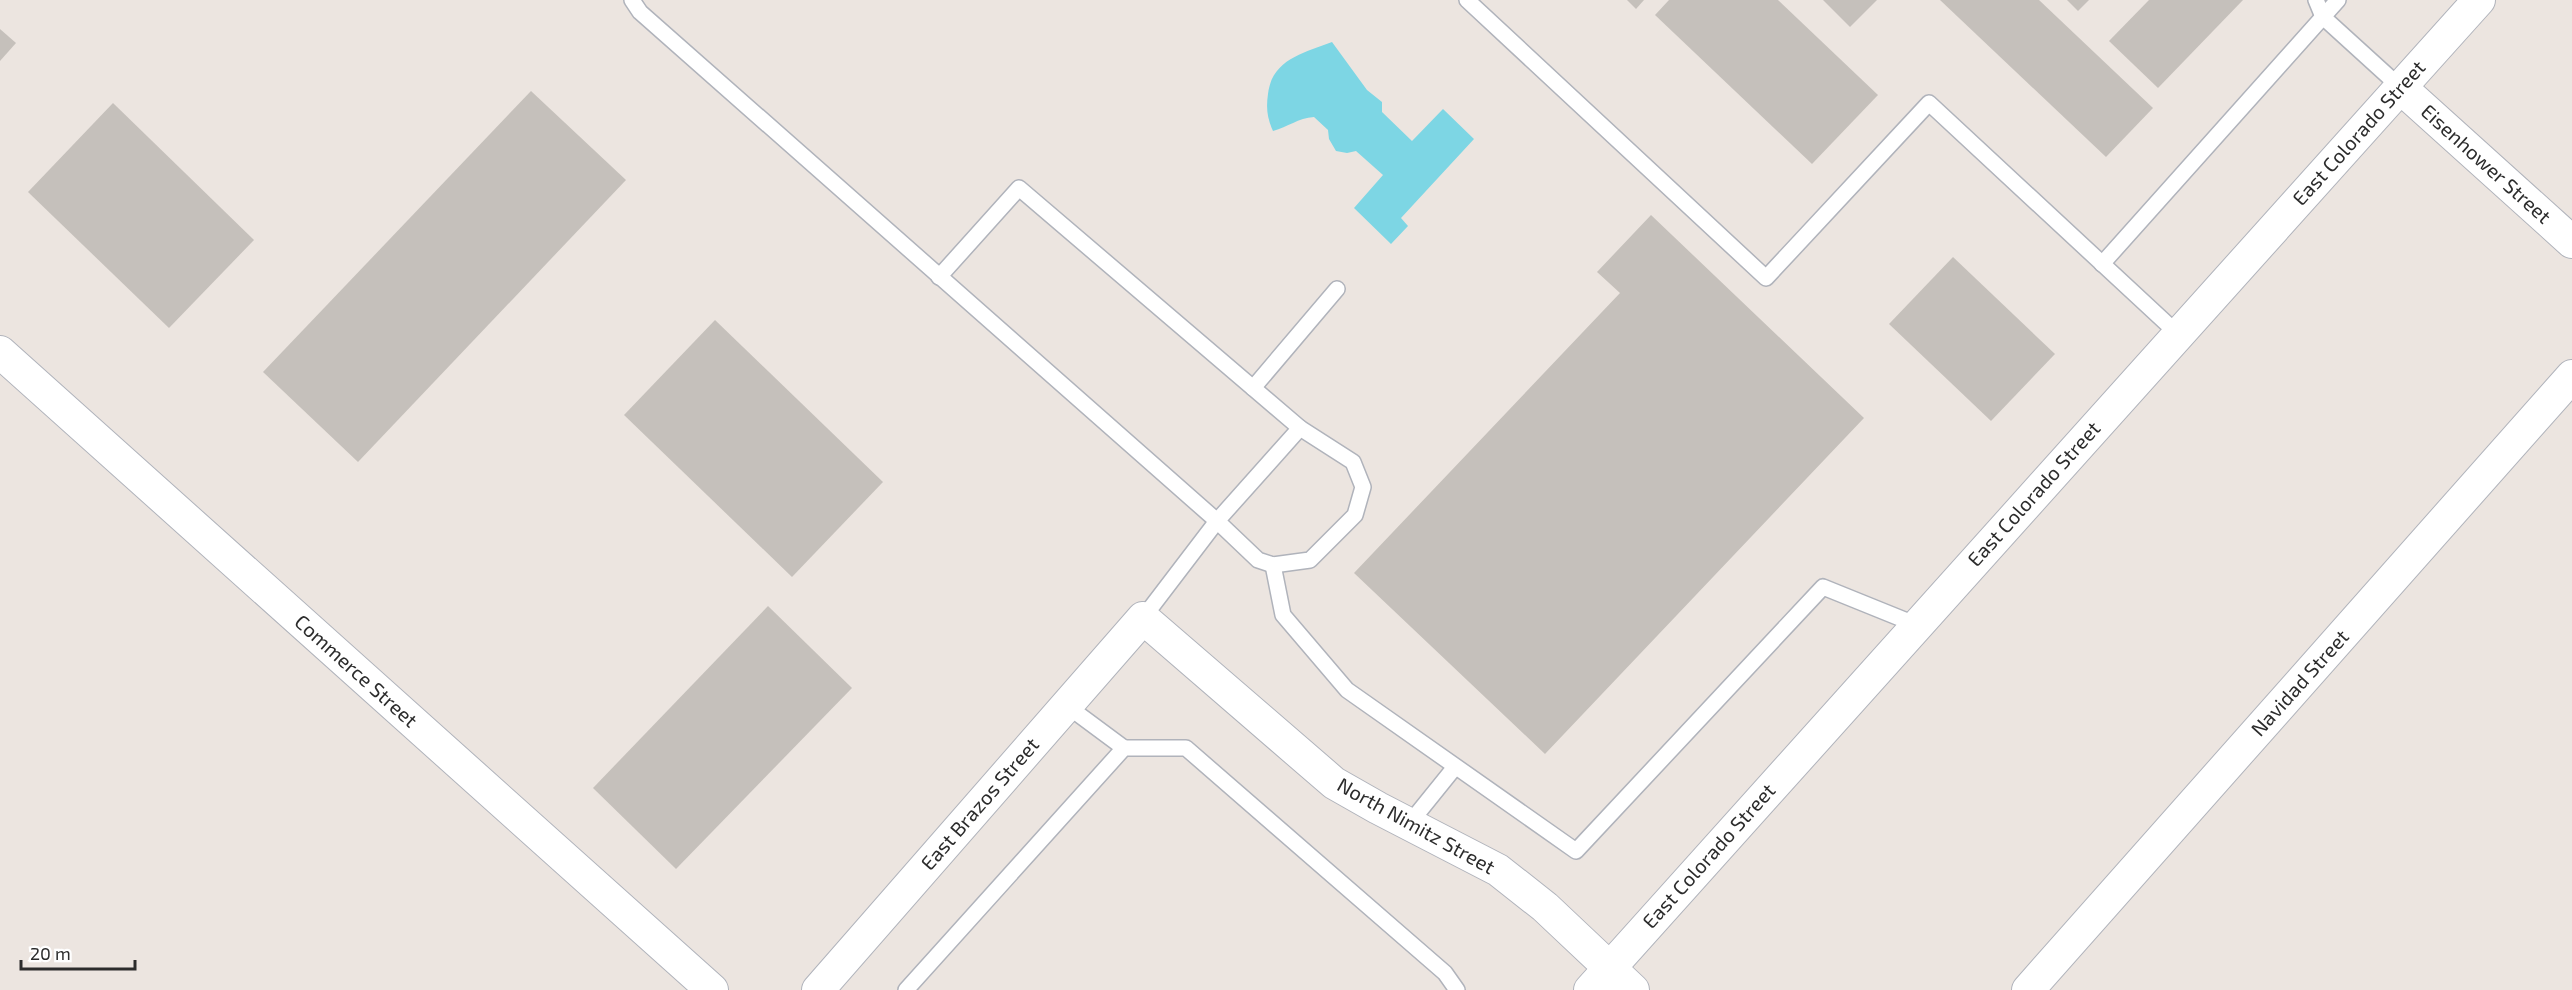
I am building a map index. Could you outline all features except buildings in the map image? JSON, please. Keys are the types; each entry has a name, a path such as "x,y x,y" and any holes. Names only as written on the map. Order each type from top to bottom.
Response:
{"street":[{"name":"East Colorado Street","path":"1599,979 2479,0"},
{"name":"Eisenhower Street","path":"2400,87 2572,242"},
{"name":"Commerce Street","path":"0,352 712,990"},
{"name":"Navidad Street","path":"2028,990 2572,376"},
{"name":"East Brazos Street","path":"818,990 1143,618"},
{"name":"North Nimitz Street","path":"1143,618 1334,783 1498,870 1545,907 1599,979 1633,990"}],"lane":[{"path":"632,0 640,12 939,277 1217,521 1258,560 1274,566 1310,560 1355,515 1363,488 1353,462 1300,428 1019,188 939,277"},
{"path":"1467,0 1766,278 1929,103 2178,334"},
{"path":"2316,0 2323,17 2400,87"},
{"path":"2102,264 2338,0"},
{"path":"1253,388 1337,289"},
{"path":"1143,618 1217,521 1300,428"},
{"path":"1274,566 1283,615 1347,690 1576,851 1823,587 1917,625"},
{"path":"1066,705 1124,748 1186,748 1445,973 1457,990"},
{"path":"906,990 1124,748"},
{"path":"1409,824 1455,767"}],"water":[{"path":"1332,42 1367,90 1382,102 1382,112 1412,141 1443,109 1474,139 1401,218 1408,226 1391,244 1354,208 1383,175 1356,151 1347,153 1336,151 1329,139 1328,130 1314,117 1273,131 1269,122 1268,94 1276,73 1283,65 1300,54"}]}
